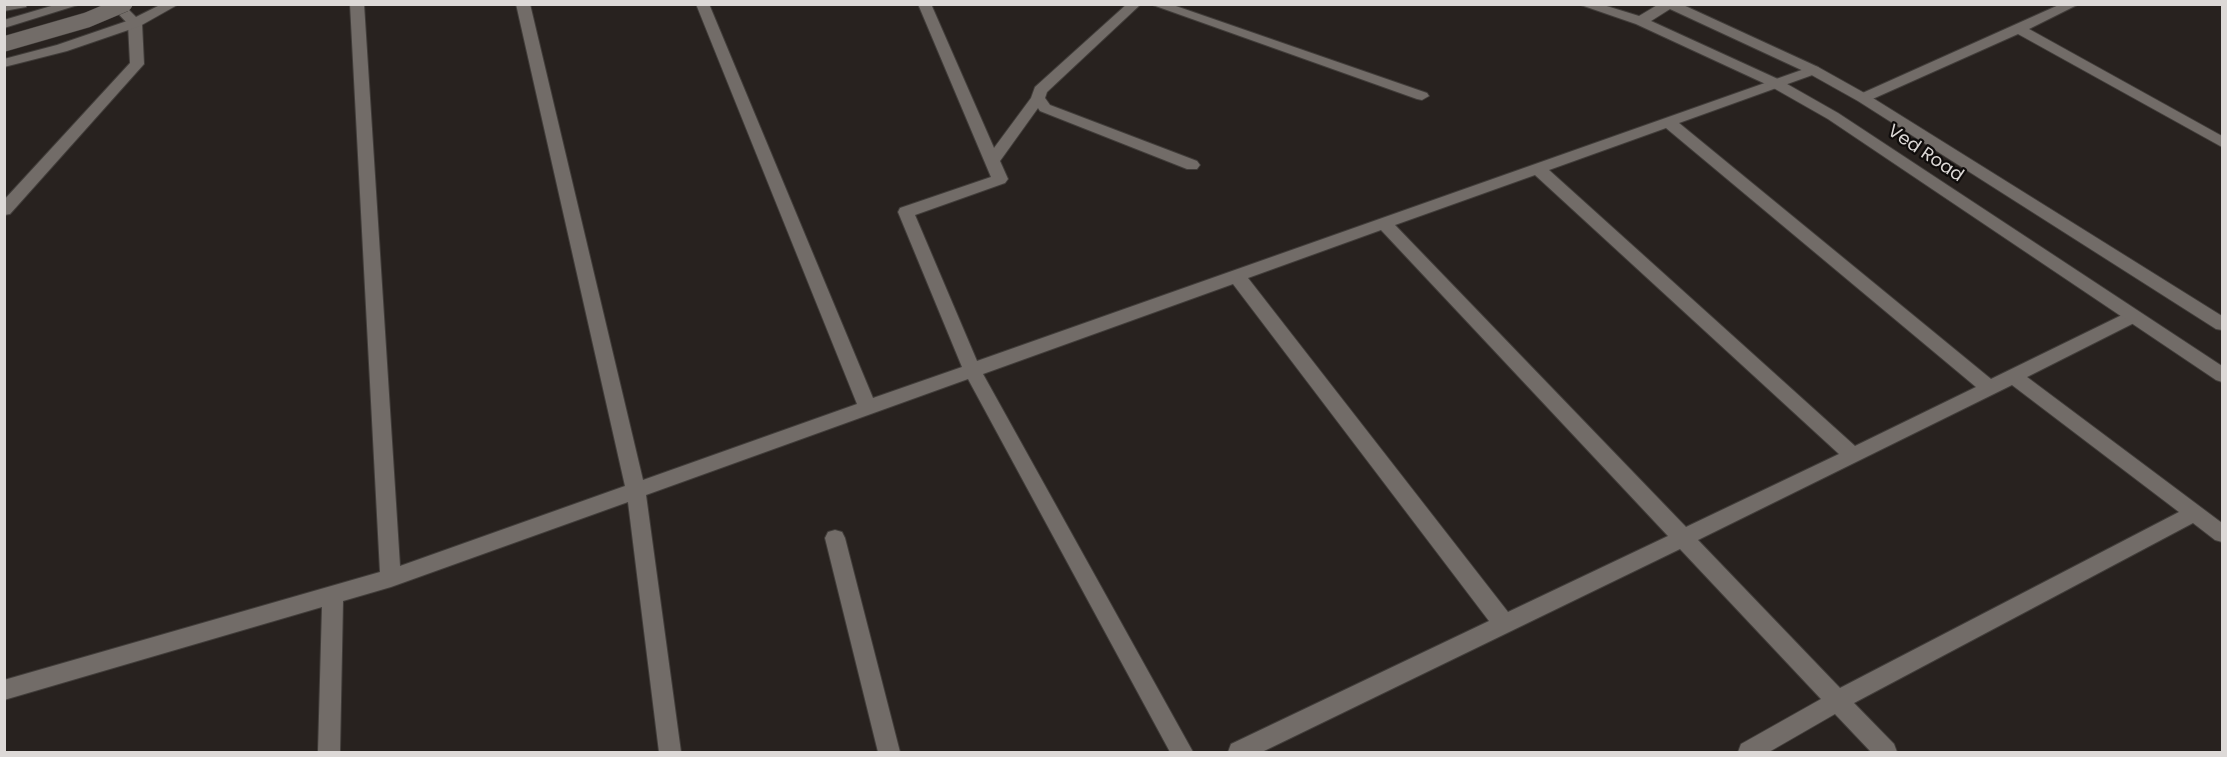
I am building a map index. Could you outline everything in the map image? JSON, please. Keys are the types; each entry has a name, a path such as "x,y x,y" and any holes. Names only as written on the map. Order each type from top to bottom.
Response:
{"street":[{"path":"4,7 21,4"},
{"path":"4,24 75,4"},
{"path":"4,210 137,64 135,23 115,4"},
{"path":"4,45 87,20 125,4"},
{"path":"4,63 62,48 135,23 173,4"},
{"path":"357,4 391,578"},
{"path":"523,4 636,490 670,753"},
{"path":"702,4 867,407"},
{"path":"924,4 1000,179 906,212 972,370 1182,753"},
{"path":"992,161 1038,98 1040,90 1135,4"},
{"path":"1156,4 1422,96"},
{"name":"Ved Road","path":"1584,4 1641,21 1775,83 1833,116 2223,375"},
{"path":"1641,21 1669,4"},
{"name":"Ved Road","path":"1669,4 1813,70 1863,98 2223,324"},
{"path":"1863,98 2073,4"},
{"path":"2019,28 2223,142"},
{"path":"4,690 391,578 1813,70"},
{"path":"1038,98 1045,108 1192,165"},
{"path":"1668,122 1990,388"},
{"path":"1537,168 1853,456"},
{"path":"1384,223 1886,753"},
{"path":"1236,275 1504,624"},
{"path":"1239,753 1853,456 2133,317"},
{"path":"2013,376 2223,534"},
{"path":"1749,753 1837,701 2195,513"},
{"path":"835,538 890,753"},
{"path":"329,753 333,594"}]}
